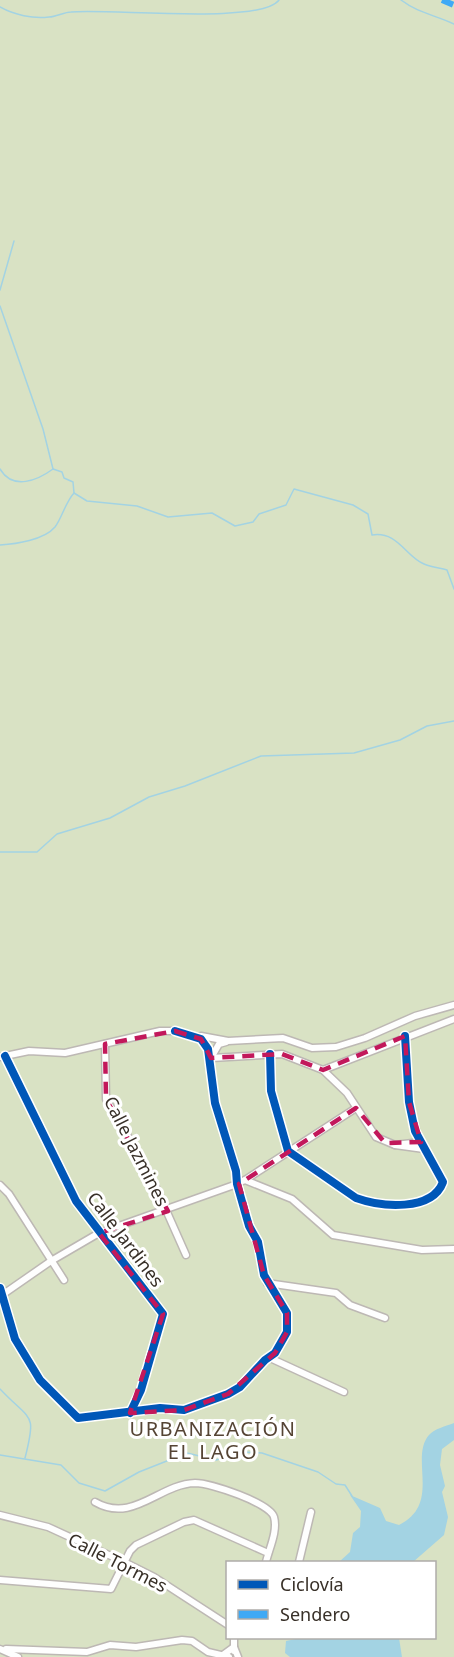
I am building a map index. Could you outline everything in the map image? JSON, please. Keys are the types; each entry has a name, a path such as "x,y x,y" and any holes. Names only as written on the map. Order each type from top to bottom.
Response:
{"street":[{"path":"211,1046 228,1041 283,1038 312,1048 336,1047 453,1005"},
{"path":"323,1070 405,1036 454,1019"},
{"path":"3,1056 29,1051 65,1053 160,1031 175,1031 211,1046 228,1041"},
{"path":"270,1054 271,1091 288,1151 356,1198 366,1202 407,1204 425,1200 443,1184 441,1175 415,1131 409,1102 405,1036"},
{"name":"Calle Jazmines","path":"105,1044 106,1099 150,1174 186,1255"},
{"path":"211,1046 211,1086 240,1183 249,1226 258,1242 262,1270 287,1313 289,1326 275,1353 265,1360 240,1387 204,1404 184,1410 160,1408 130,1413 75,1417 40,1380 15,1339 1,1292 99,1233 168,1211 240,1183 356,1108"},
{"path":"211,1058 282,1054 323,1070 347,1093 376,1137 395,1145 424,1149"},
{"name":"Calle Jardines","path":"3,1056 76,1201 163,1314 141,1390 130,1413"},
{"path":"395,1145 421,1142"},
{"path":"240,1183 292,1199 333,1235 422,1250 454,1249"},
{"path":"0,1185 9,1194 64,1280"},
{"path":"267,1282 336,1293 350,1305 385,1318"},
{"path":"270,1358 344,1392"},
{"path":"95,1502 105,1508 120,1509 195,1483 218,1488 270,1510 275,1525 266,1561"},
{"path":"299,1561 311,1512"},
{"name":"Calle Tormes","path":"1,1516 48,1527 124,1562 154,1577 226,1624"},
{"path":"0,1580 108,1589 113,1586 124,1562 136,1545 184,1522 194,1520 268,1553"},
{"path":"234,1639 238,1657"},
{"path":"3,1649 87,1652 110,1645 136,1647 182,1640 192,1641 208,1652 228,1656 234,1647"},
{"path":"3,1649 18,1657"}],"highlighted area":[{"path":"175,1031 201,1039 211,1058 282,1054 323,1070 405,1036 409,1102 421,1142 385,1143 356,1108 239,1184 264,1275 287,1313 287,1332 275,1353 228,1394 184,1410 130,1413 163,1314 99,1233 168,1211 106,1099 105,1044"}],"green space":[{"path":"0,0 454,0 454,1657 0,1657"}],"water":[{"path":"454,1423 454,1440 442,1449 440,1465 445,1486 442,1492 448,1517 444,1535 414,1561 340,1561 350,1552 353,1533 360,1527 361,1511 350,1495 380,1508 386,1521 399,1525 412,1516 419,1505 422,1493 424,1445 429,1435"},
{"path":"295,1639 399,1639 402,1657 290,1657 285,1653 286,1641"}],"waterway":[{"path":"0,7 30,17 52,17 68,12 90,11 215,14 266,8 279,0"},
{"path":"401,0 420,11 454,24"},
{"path":"0,290 14,241"},
{"path":"0,306 43,429 53,469"},
{"path":"0,469 5,476 19,482 33,480 53,469 62,472 64,478 73,482 74,493 87,501 137,506 168,517 212,513 235,526 253,522 259,514 286,505 294,489 353,505 368,514 372,535 381,535 395,540 417,560 447,570 454,589"},
{"path":"0,545 29,540 50,531 55,527 74,493"},
{"path":"0,852 37,852 57,834 110,818 149,797 185,786 261,756 354,753 400,740 427,726 454,721"},
{"path":"0,1389 29,1418 31,1432 25,1458"},
{"path":"0,1455 61,1465 79,1483 105,1491 139,1472 187,1453 216,1460 244,1452 262,1453 318,1472 336,1484 345,1485 352,1496"}],"marked path":[{"path":"442,0 454,5"}],"cycle path":[{"path":"0,1288 15,1339 40,1380 78,1418 160,1408 184,1410 228,1394 240,1387 265,1360 275,1353 287,1332 287,1313 264,1275 258,1242 249,1226 237,1184 236,1171 215,1103 208,1049 201,1039 175,1031"},
{"path":"270,1054 271,1091 288,1151 356,1198 379,1204 405,1205 428,1198 437,1192 443,1182 415,1131 409,1102 405,1036"},
{"path":"5,1056 76,1201 163,1314 141,1390 130,1413"}],"district":[{"name":"URBANIZACIÓN EL LAGO","path":"213,1440"}]}
